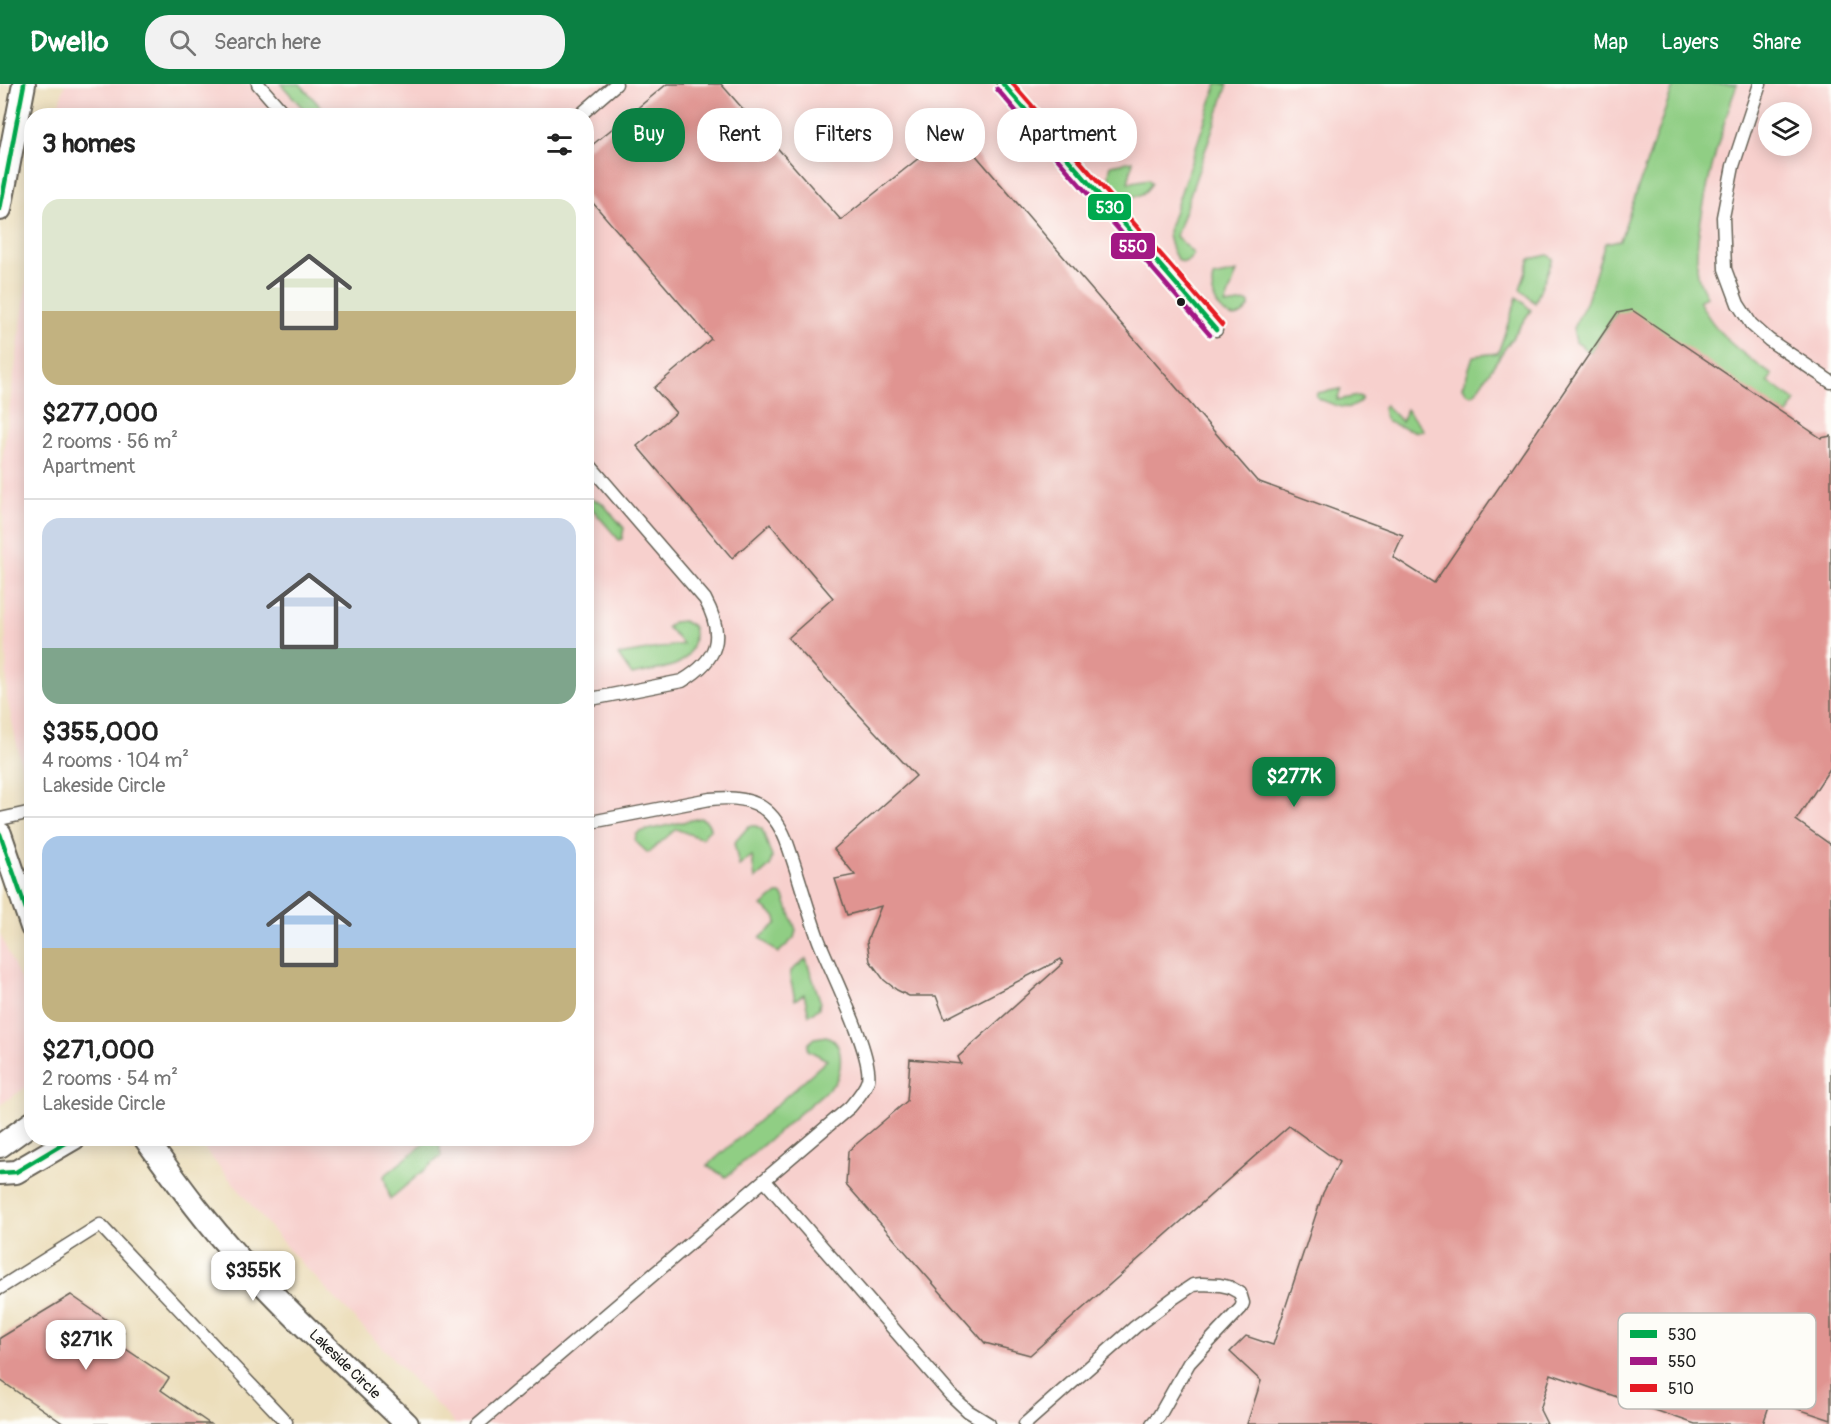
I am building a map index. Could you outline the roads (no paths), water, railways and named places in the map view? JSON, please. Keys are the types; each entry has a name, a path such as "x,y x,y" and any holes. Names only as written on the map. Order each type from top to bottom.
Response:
{"street":[{"path":"0,209 24,84"},
{"path":"0,834 24,904"},
{"path":"0,1146 24,1129"},
{"path":"0,1173 16,1172 60,1146"},
{"name":"Lakeside Circle","path":"151,1146 191,1202 239,1258 288,1310 407,1424"}],"lane":[{"path":"258,84 279,108"},
{"path":"588,108 616,84"},
{"path":"1003,84 1216,330"},
{"path":"1760,84 1733,166 1723,217 1725,269 1738,304 1751,324 1769,340 1831,382"},
{"path":"594,471 705,599 717,628 717,641 704,665 695,674 682,681 594,698"},
{"path":"478,1424 850,1107 868,1081 862,1046 850,1012 819,940 781,829 772,815 746,799 731,796 594,821"},
{"path":"0,819 24,814"},
{"path":"765,1180 950,1394 968,1411 989,1424"},
{"path":"0,1288 100,1225 286,1422 285,1424"},
{"path":"1025,1424 1135,1327 1193,1285 1220,1285 1240,1293 1243,1298 1241,1308 1188,1363 1162,1411 1152,1424"}]}
